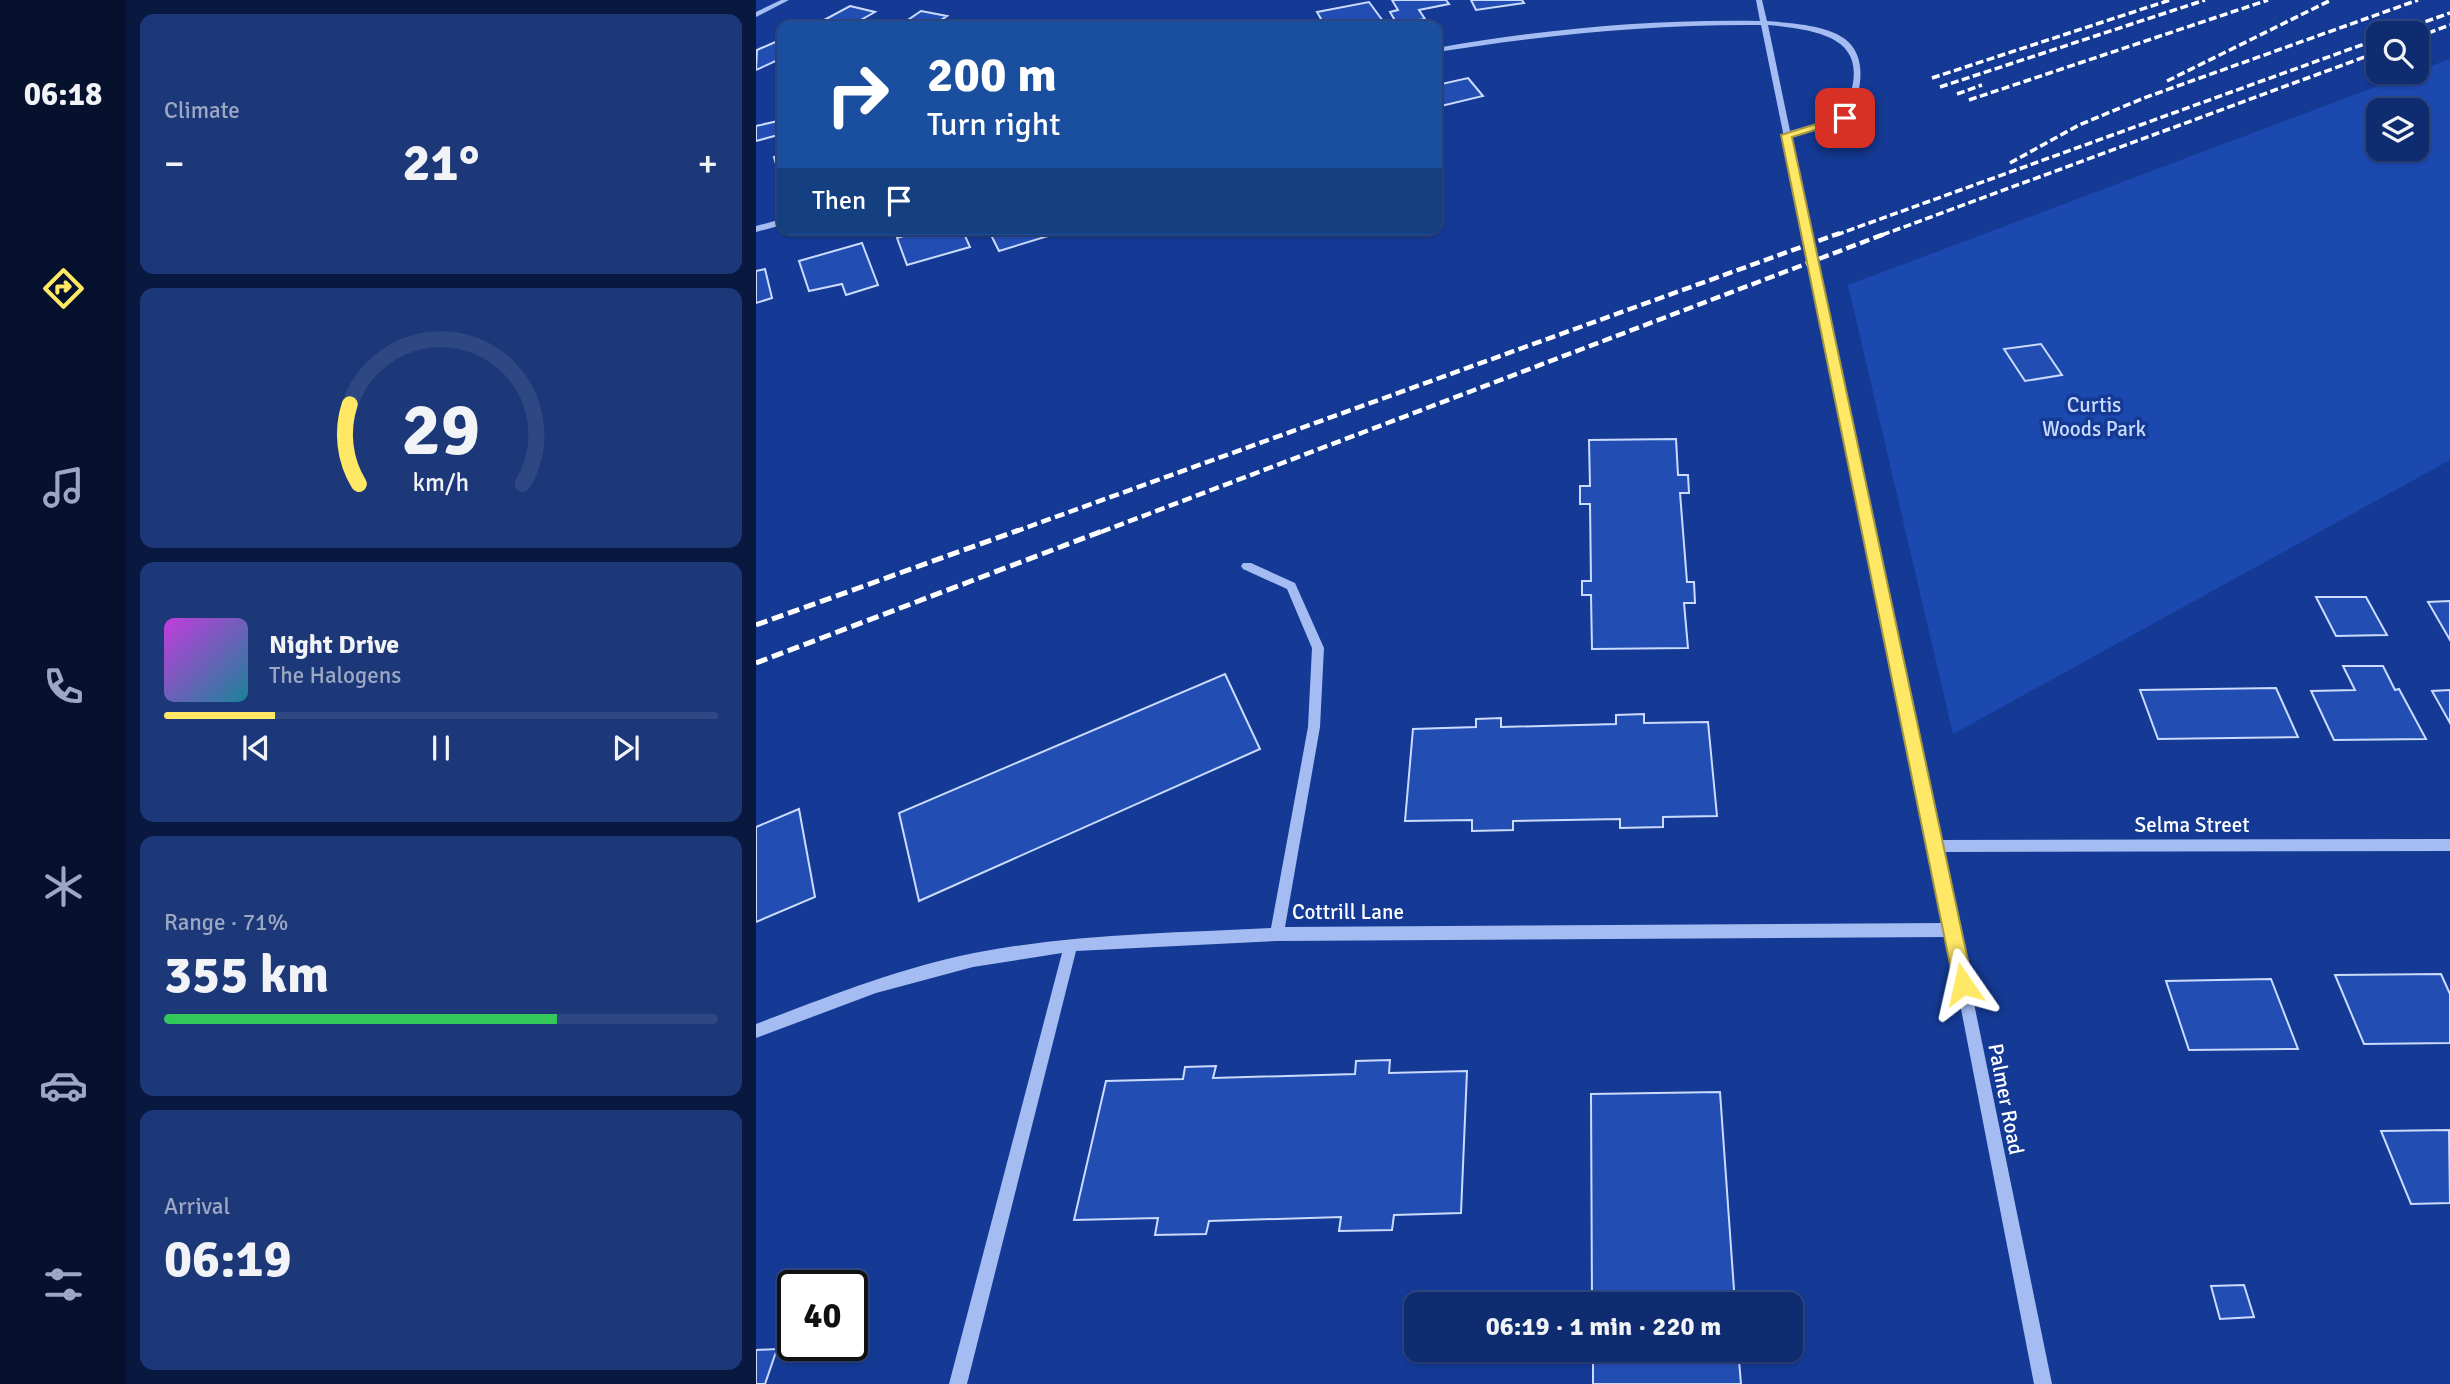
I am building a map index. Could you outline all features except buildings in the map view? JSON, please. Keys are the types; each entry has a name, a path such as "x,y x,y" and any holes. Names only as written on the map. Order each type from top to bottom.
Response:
{"street":[{"path":"756,15 786,0"},
{"name":"Palmer Road","path":"1759,0 1952,930 2043,1384"},
{"path":"1442,49 1545,33 1665,24 1763,22 1823,30 1841,38 1853,52 1856,97 1845,118 1786,135"},
{"path":"756,229 777,223"},
{"path":"1247,566 1291,586 1318,648 1314,727 1277,934"},
{"name":"Selma Street","path":"1934,846 2450,845"},
{"name":"Cottrill Lane","path":"756,1031 888,983 973,960 1071,945 1277,934 1952,930"},
{"path":"958,1384 1071,945"}],"green space":[{"name":"Curtis Woods Park","path":"2450,59 2450,460 1953,734 1848,285 2383,84 2429,84 2429,67"}],"railway":[{"path":"1932,78 2170,0"},
{"path":"1940,87 2205,0"},
{"path":"1969,100 2268,0"},
{"path":"2167,81 2331,0"},
{"path":"2010,163 2079,125 2144,98 2418,0"},
{"path":"2427,21 2450,13"},
{"path":"2429,33 2450,25"},
{"path":"1836,235 2366,43"},
{"path":"1882,235 2366,56"},
{"path":"1957,94 1982,85"},
{"path":"1014,532 1840,233"},
{"path":"1101,532 1887,233"},
{"path":"756,625 1019,530"},
{"path":"756,663 1105,530"}],"route":[{"path":"1845,118 1786,135 1963,984"}]}
